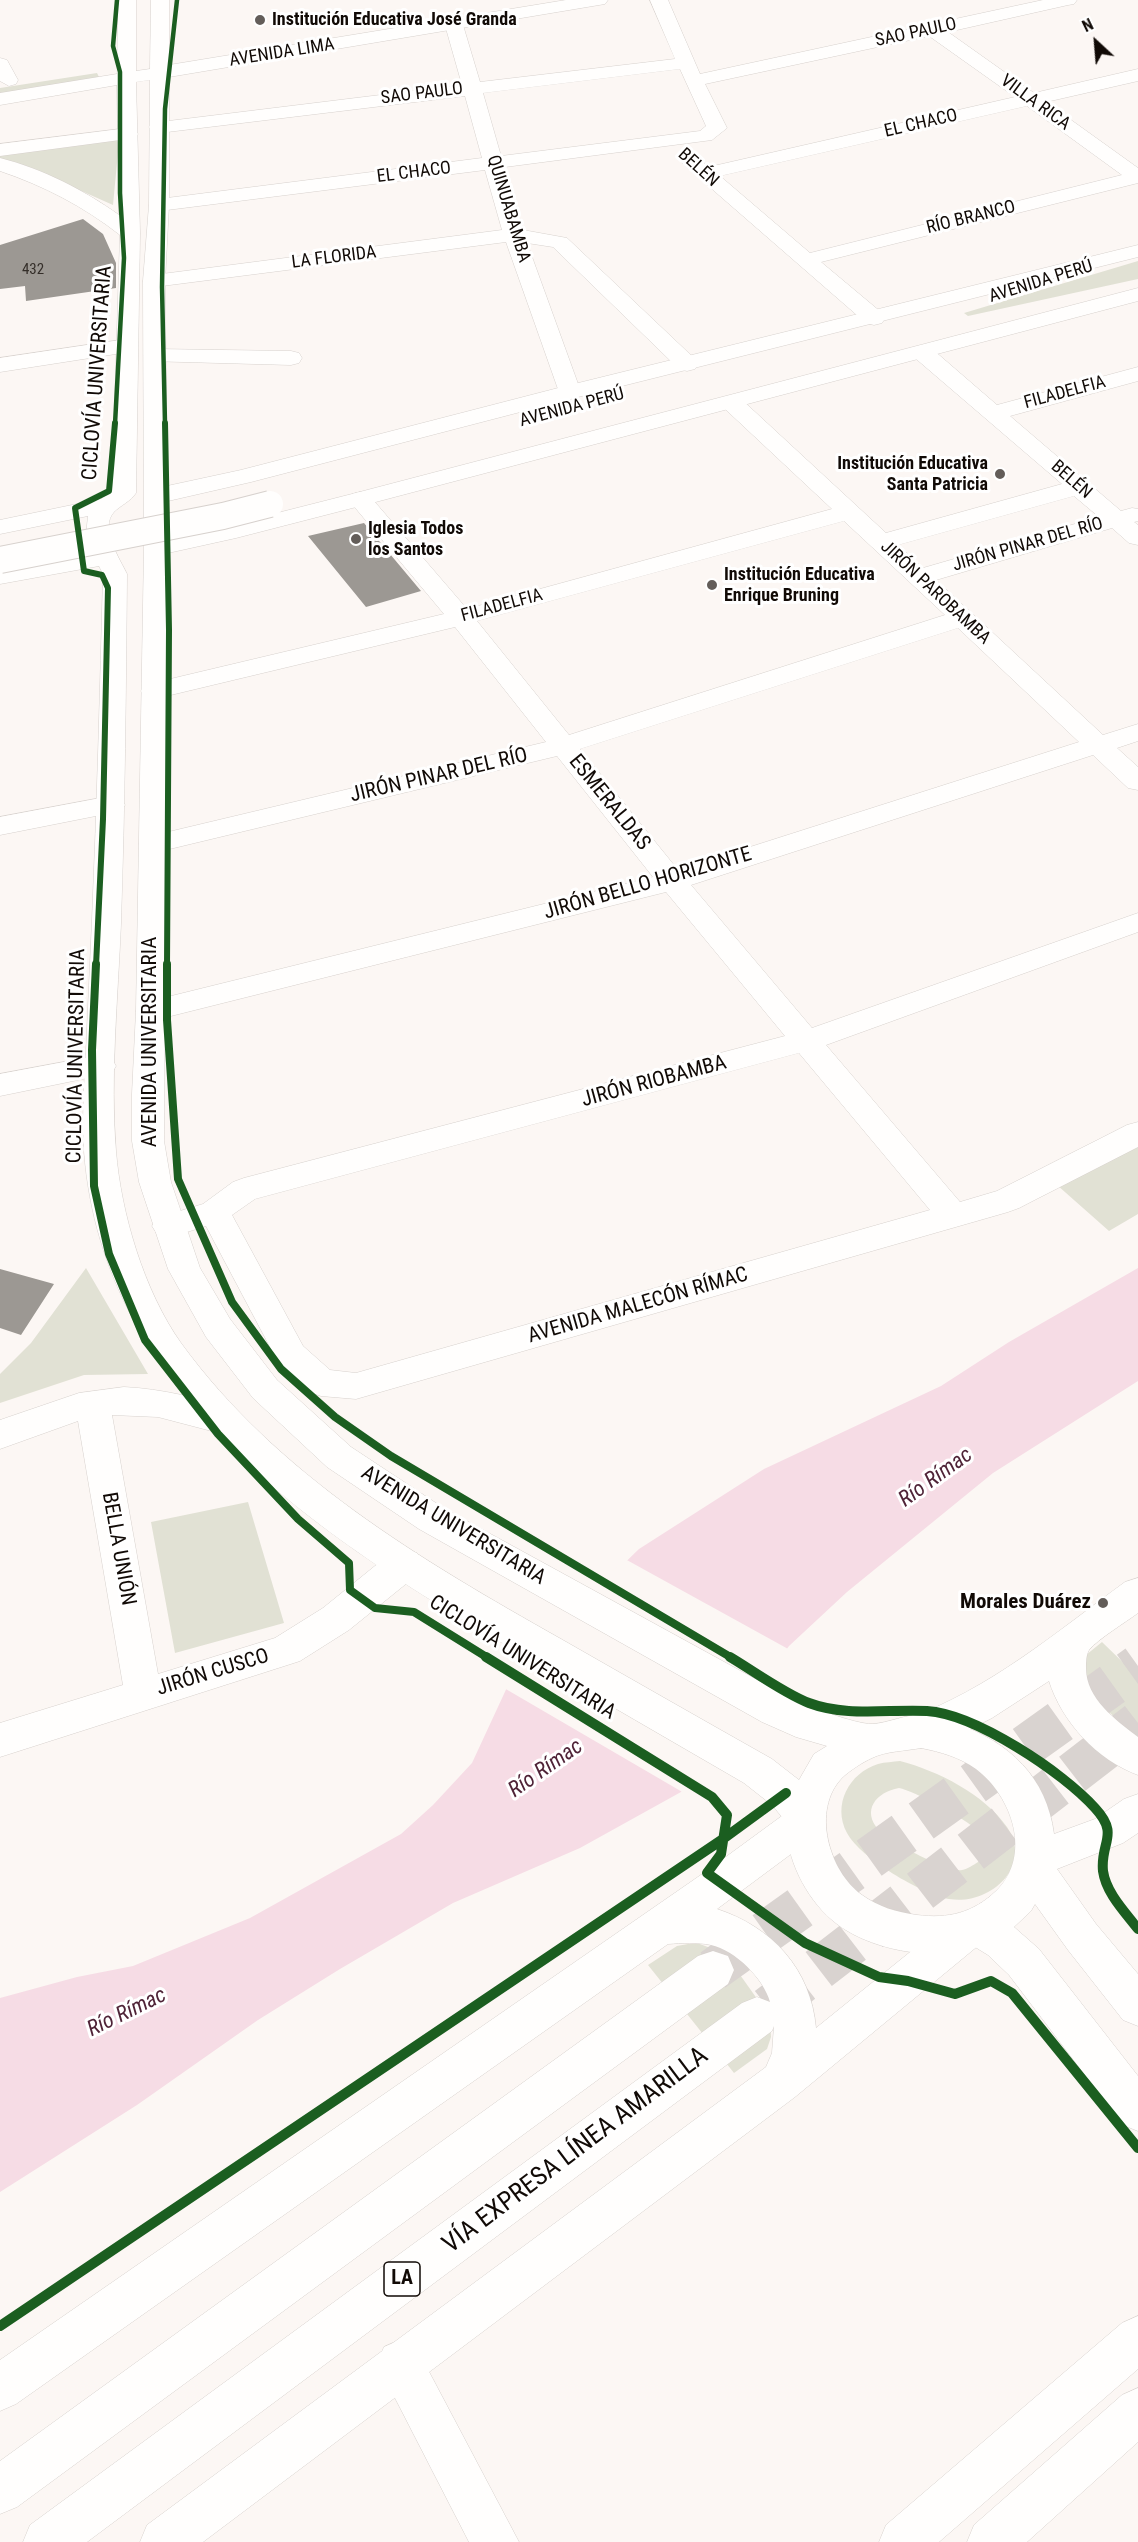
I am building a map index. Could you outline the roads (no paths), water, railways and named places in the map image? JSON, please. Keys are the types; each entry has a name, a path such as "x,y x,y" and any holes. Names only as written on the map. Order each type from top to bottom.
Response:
{"main road":[{"path":"127,0 126,70 130,233 124,430 126,482 124,493 100,514 98,530 100,543 115,574 111,805 100,1152 111,1222 134,1288 167,1349 223,1420 292,1484 404,1564 467,1604 758,1771 786,1793 805,1818"},
{"name":"AVENIDA UNIVERSITARIA","path":"160,0 159,205 154,281 156,548 153,844 151,1011 147,1094 148,1141 155,1182 184,1269 218,1328 265,1389 339,1457 432,1519 776,1710 810,1725 866,1739"},
{"name":"AVENIDA LIMA","path":"0,99 126,70 507,0"},
{"name":"AVENIDA LIMA","path":"159,64 454,25 599,0"},
{"name":"BELÉN","path":"659,0 717,128 705,136 669,141"},
{"name":"SAO PAULO","path":"694,81 1068,0"},
{"name":"QUINUABAMBA","path":"454,25 474,88 514,235 570,392"},
{"name":"VILLA RICA","path":"932,29 1138,177"},
{"name":"SAO PAULO","path":"159,127 686,63"},
{"name":"AVENIDA LIMA","path":"3,76 126,70"},
{"name":"EL CHACO","path":"704,174 1138,75"},
{"path":"0,150 128,134"},
{"name":"BELÉN","path":"669,141 704,174 874,318"},
{"name":"EL CHACO","path":"159,205 669,141"},
{"path":"0,164 47,180 99,208 130,233"},
{"name":"RÍO BRANCO","path":"804,260 1138,177"},
{"path":"514,235 560,242 687,364"},
{"name":"LA FLORIDA","path":"154,281 514,235"},
{"name":"AVENIDA PERÚ","path":"156,496 243,477 570,392 1138,251"},
{"name":"AVENIDA PERÚ","path":"0,560 223,516 266,497 955,308 1138,251"},
{"name":"AVENIDA PERÚ","path":"156,548 236,531 732,403 1138,294"},
{"name":"AVENIDA PERÚ","path":"0,543 204,503 266,497 868,352 964,342"},
{"path":"0,365 127,346"},
{"name":"BELÉN","path":"923,353 1079,487 1127,516 1138,538"},
{"path":"155,356 291,358"},
{"name":"FILADELFIA","path":"993,413 1138,374"},
{"name":"JIRÓN PAROBAMBA","path":"732,403 1138,782"},
{"path":"880,542 1079,487"},
{"name":"ESMERALDAS","path":"360,499 461,618 672,881 953,1216"},
{"path":"0,527 108,505"},
{"name":"FILADELFIA","path":"154,691 461,618 849,512"},
{"name":"JIRÓN PINAR DEL RÍO","path":"918,577 1127,516"},
{"path":"0,577 108,557"},
{"name":"JIRÓN PINAR DEL RÍO","path":"153,844 563,746 962,618"},
{"name":"JIRÓN BELLO HORIZONTE","path":"151,1011 672,881 1138,732"},
{"path":"0,826 111,805"},
{"name":"JIRÓN RIOBAMBA","path":"168,1226 214,1212 244,1190 805,1041 1138,922"},
{"path":"0,1085 101,1066"},
{"name":"AVENIDA MALECÓN RÍMAC","path":"214,1212 291,1355 321,1383 356,1386 1008,1200 1138,1133"},
{"path":"0,1435 93,1404 154,1404 192,1410 223,1420"},
{"name":"BELLA UNIÓN","path":"93,1404 143,1694"},
{"name":"JIRÓN CUSCO","path":"0,1740 287,1650 336,1619 404,1564"},
{"path":"921,1731 957,1719 1010,1686 1138,1593"},
{"path":"1074,1640 1066,1663 1071,1685 1081,1706 1096,1726 1115,1744 1138,1758"},
{"path":"164,2542 400,2363 780,2083 971,1930 997,1917 1013,1903 1025,1887 1034,1863 1034,1825 1030,1808 1017,1784 998,1764 975,1747 948,1737 921,1731 892,1732 866,1739 843,1751 824,1769 811,1791 805,1818 807,1847 816,1872 832,1894 854,1913 879,1927 907,1935 937,1936 971,1930 1002,1942 1024,1962 1138,2110"},
{"path":"1034,1863 1109,1831 1138,1811"},
{"path":"0,2388 756,1858 805,1818"},
{"path":"1034,1863 1082,1937 1138,2006"},
{"path":"659,1926 691,1924 722,1930 751,1944 774,1966 789,1993 796,2023 793,2054 780,2083"},
{"path":"0,2490 713,1971"},
{"name":"VÍA EXPRESA LÍNEA AMARILLA","path":"48,2542 757,2017"},
{"path":"903,2542 1138,2339"},
{"path":"400,2363 495,2542"},
{"path":"991,2542 1138,2411"}],"water":[{"name":"Río Rímac","path":"1138,1268 1138,1381 993,1473 847,1592 789,1646 681,1792 580,1848 453,1903 340,1969 258,2020 137,2105 0,2192 0,1998 77,1977 133,1966 250,1918 401,1834 433,1805 472,1763 516,1668 639,1549 764,1469 941,1386 1009,1342"}],"tunnel":[{"path":"713,1970 1138,1666"},
{"path":"768,2008 1138,1723"}],"place":[{"name":"Institución Educativa José Granda","path":"260,20"},
{"name":"Institución Educativa Santa Patricia","path":"1000,474"},
{"name":"Iglesia Todos los Santos","path":"356,539"},
{"name":"Institución Educativa Enrique Bruning","path":"712,585"},
{"name":"Morales Duárez","path":"1103,1603"}]}
